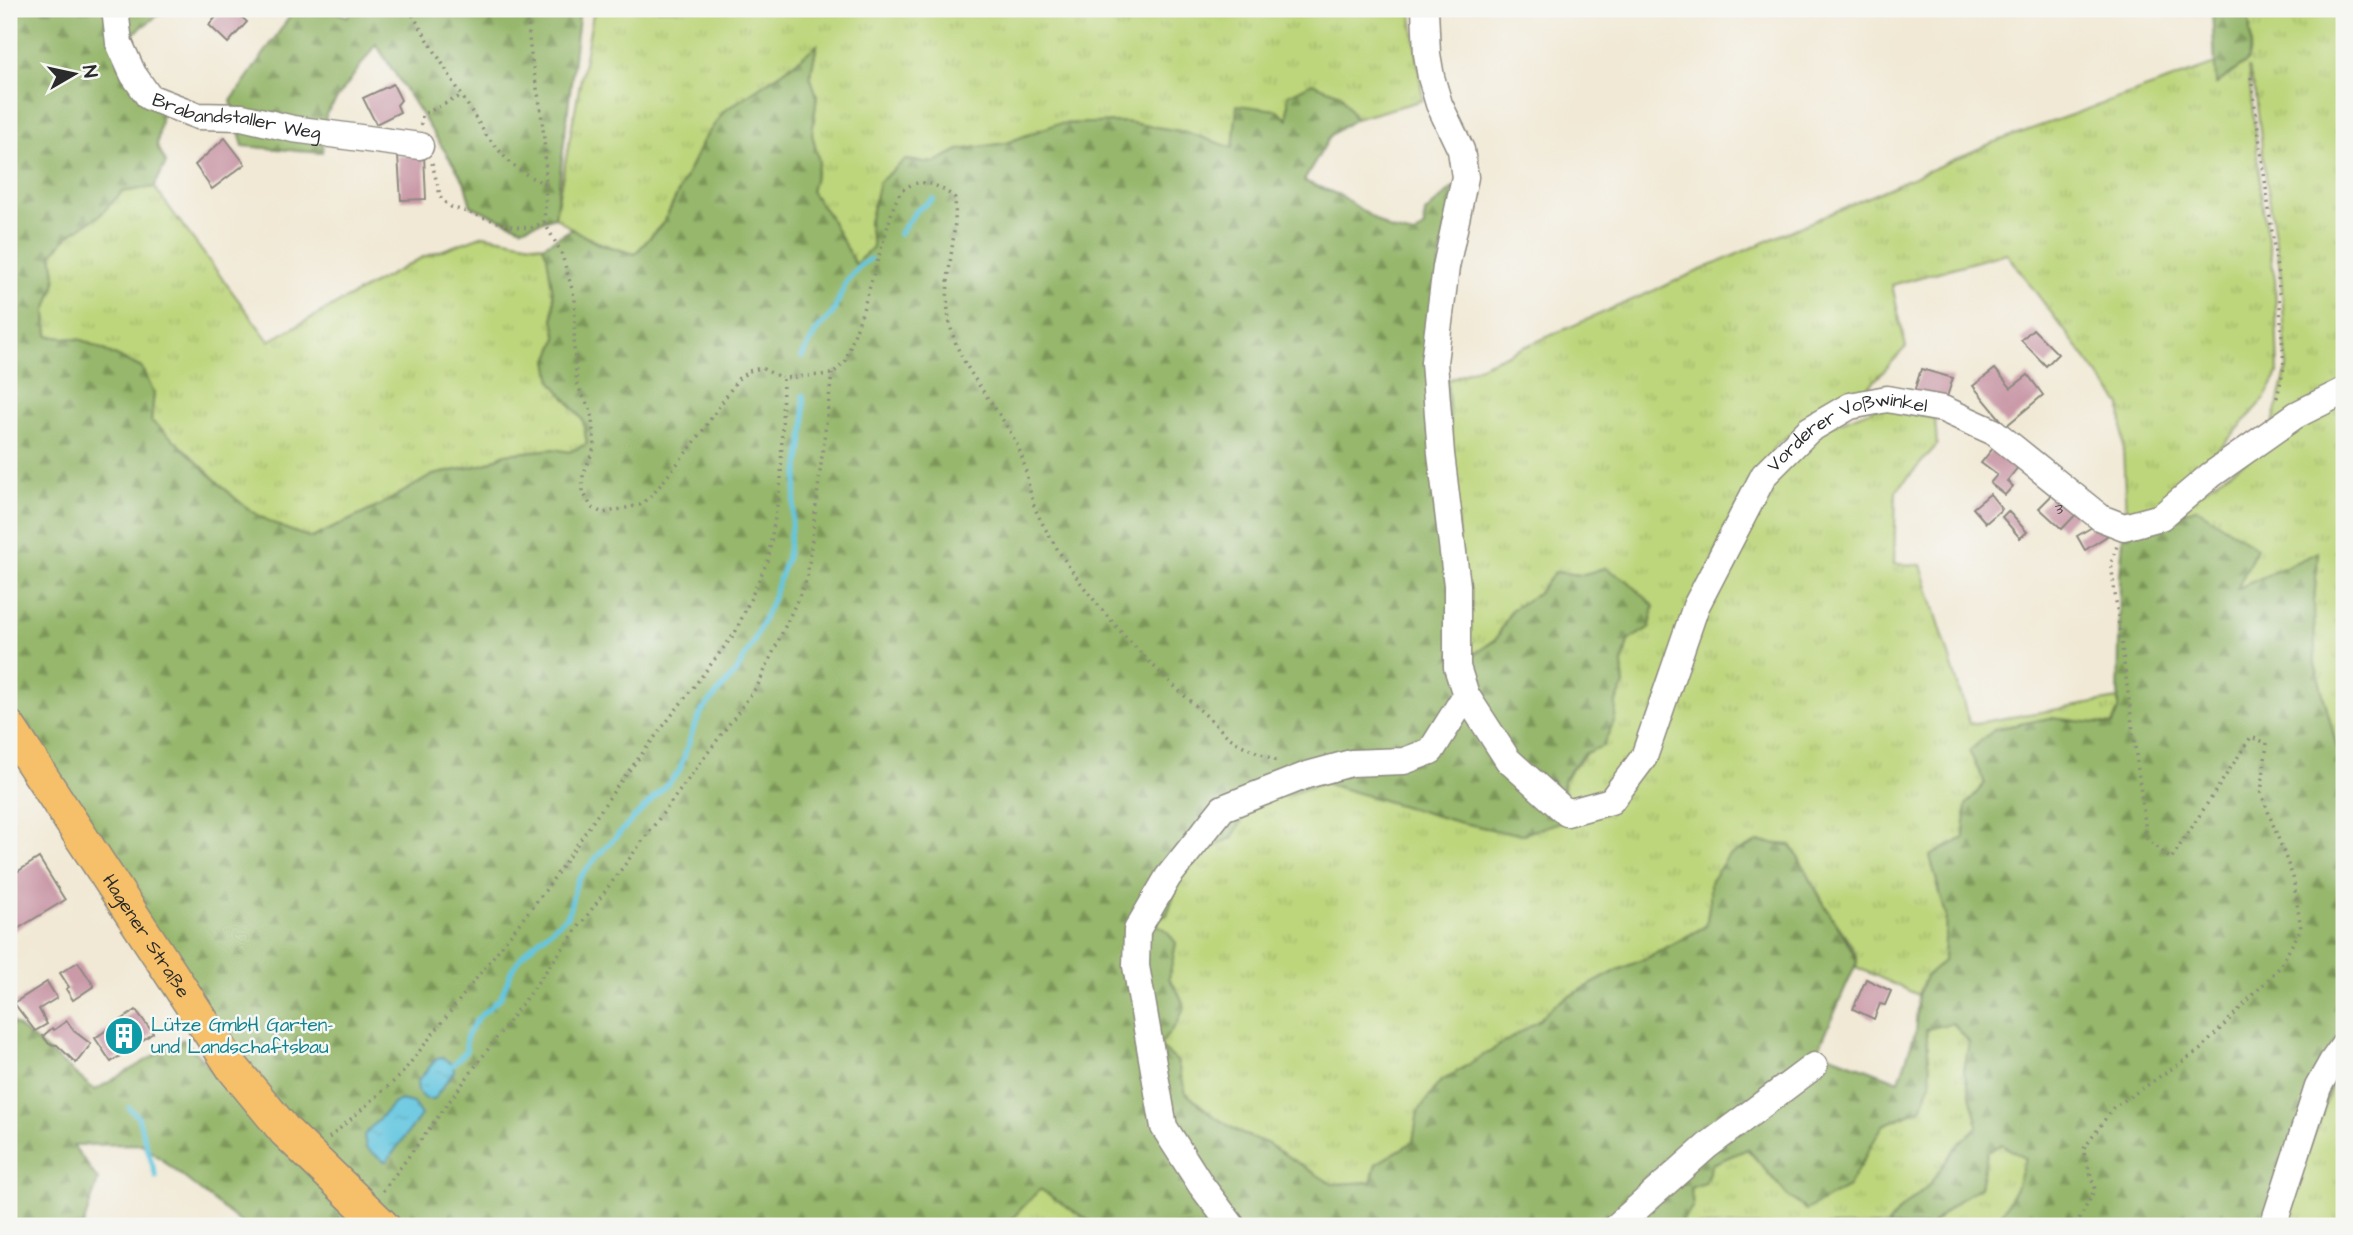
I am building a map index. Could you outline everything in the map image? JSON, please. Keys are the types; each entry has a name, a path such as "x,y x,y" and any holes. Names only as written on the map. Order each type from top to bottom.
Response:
{"main road":[{"name":"Hagener Straße","path":"9,727 233,1068 285,1131 375,1219"}],"street":[{"name":"Brabandstaller Weg","path":"115,9 119,43 129,64 149,97 160,103 198,116 242,117 306,131 421,146"},
{"path":"1231,1226 1164,1127 1136,966 1137,930 1168,877 1223,808 1307,775 1351,763 1404,761 1431,751 1466,695 1457,667 1457,585 1441,454 1434,362 1446,267 1465,177 1461,150 1439,104 1431,77 1425,9"},
{"path":"2124,527 2161,517 2211,474 2296,415 2344,391"},
{"name":"Vorderer Voßwinkel","path":"1466,695 1508,760 1567,813 1611,800 1644,757 1696,606 1764,475 1809,430 1850,406 1887,399 1943,409 1994,432 2101,518 2124,527"},
{"path":"2273,1226 2318,1087 2344,1045"},
{"path":"1617,1226 1707,1146 1814,1066"}],"path":[{"path":"409,9 485,135 509,162 530,177 546,184"},
{"path":"528,9 528,39 546,154 544,222 561,252 575,299 574,348 577,385 591,411 595,446 583,475 583,492 592,508 603,513 640,505 697,439 738,379 749,371 761,368 783,378 832,374 845,362 894,205 902,190 920,183 939,185 955,198 956,218 946,296 950,327 966,366 1019,450 1037,513 1068,565 1141,652 1235,741 1307,775"},
{"path":"2251,77 2278,276 2284,367 2269,434"},
{"path":"461,96 422,115 421,146 430,157 441,199 451,207 514,228 531,228 544,222"},
{"path":"375,1219 758,685 807,579 832,374"},
{"path":"307,1154 331,1137 400,1076 547,888 618,785 735,633 768,559 781,481 783,378"},
{"path":"2076,1226 2095,1189 2083,1150 2113,1108 2201,1049 2278,968 2301,929 2293,877 2261,793 2267,743 2251,737 2171,859 2147,839 2111,563 2124,527"}],"green space":[{"path":"9,9 158,9 161,13 134,33 119,65 165,94 157,145 166,163 154,187 122,192 100,215 69,235 52,254 56,282 46,311 48,336 82,340 142,368 154,393 151,421 174,439 243,505 271,522 312,538 375,508 433,475 486,464 505,454 554,449 569,452 587,444 583,420 552,382 548,360 557,339 553,319 554,299 543,246 572,229 598,244 635,254 664,222 703,141 724,111 784,71 817,45 810,76 817,96 812,134 819,162 811,191 829,216 855,264 873,247 869,222 879,182 905,160 934,163 959,150 1006,143 1056,124 1125,122 1186,132 1233,148 1237,105 1277,110 1288,120 1288,95 1312,83 1341,94 1355,119 1331,135 1304,181 1339,195 1391,230 1414,235 1424,228 1425,213 1454,187 1439,265 1467,659 1496,640 1511,610 1536,595 1555,572 1581,575 1605,568 1627,580 1654,606 1650,627 1628,641 1622,664 1624,685 1616,702 1615,719 1603,746 1583,754 1563,780 1563,821 1524,834 1504,832 1458,822 1324,783 1245,807 1242,821 1232,838 1211,847 1180,877 1167,915 1152,921 1166,930 1176,943 1169,978 1185,1007 1176,1025 1159,1046 1177,1061 1186,1093 1212,1115 1242,1134 1266,1143 1332,1184 1371,1182 1376,1164 1413,1142 1418,1112 1439,1083 1537,1022 1555,1004 1706,926 1710,882 1728,856 1757,842 1791,845 1857,962 1818,1050 1899,1081 1915,1033 1918,995 1926,976 1944,961 1946,915 1930,856 1964,838 1966,805 1985,783 1969,751 1995,729 2050,718 2112,725 2118,710 2120,576 2124,527 2196,508 2257,548 2237,589 2318,552 2314,603 2315,664 2344,774 2344,1045 2282,1226 1995,1226 2016,1188 2025,1159 2001,1144 1987,1153 1980,1187 1959,1200 1930,1226 1887,1226 1902,1208 1930,1184 1955,1148 1978,1126 1964,1071 1969,1042 1953,1023 1926,1029 1931,1082 1921,1109 1883,1125 1848,1187 1806,1210 1787,1195 1748,1149 1712,1164 1705,1183 1690,1188 1693,1206 1678,1226 1097,1226 1040,1189 1005,1226 383,1226 307,1154 9,727"},
{"path":"295,9 331,9 348,17 353,9 580,9 555,217 522,228 471,206 464,181 376,44 326,114 322,153 243,146 231,101"},
{"path":"594,9 1411,9 1423,100 1355,119 1341,94 1288,121 1238,106 1233,148 1186,132 1125,122 1057,124 1006,143 959,150 934,163 906,160 869,222 873,247 855,265 829,216 811,192 819,162 812,134 817,96 810,76 817,46 724,111 703,141 664,222 635,254 593,240 555,217"},
{"path":"2212,9 2248,9 2251,45 2247,62 2216,84"},
{"path":"2248,9 2344,9 2344,390 2271,432 2287,368 2281,276 2256,95 2248,67 2264,217 2275,279 2278,374 2263,401 2190,482 2153,515 2126,514 2121,405 2006,253 1892,285 1906,347 1867,389 1777,443 1728,522 1639,753 1606,797 1566,805 1563,780 1615,719 1616,702 1624,685 1622,664 1628,641 1650,627 1605,568 1581,575 1555,572 1536,595 1511,610 1496,639 1467,659 1444,382 1992,143 2215,64 2217,84 2247,62 2251,45"},
{"path":"154,187 269,341 421,258 484,235 543,246 554,299 553,319 557,339 548,360 570,404 583,420 587,444 569,452 554,449 506,454 486,464 433,475 375,508 312,538 261,517 243,505 174,439 151,421 154,393 142,368 82,340 48,336 46,311 56,282 52,254 69,235 100,215 122,192"},
{"path":"2344,394 2344,774 2315,664 2314,603 2318,553 2236,589 2257,548 2165,516"},
{"path":"1887,404 1935,419 1937,445 1896,491 1894,564 1921,565 1970,724 2118,699 2118,710 2112,725 2049,718 1995,729 1985,783 1966,805 1964,838 1930,856 1946,915 1944,961 1926,976 1918,995 1856,967 1855,952 1791,845 1710,882 1706,926 1555,1004 1537,1022 1439,1083 1418,1112 1413,1142 1376,1164 1371,1182 1332,1185 1266,1143 1242,1134 1212,1115 1186,1093 1177,1061 1159,1046 1178,992 1169,978 1176,943 1151,921 1167,914 1178,882 1189,864 1232,838 1245,807 1324,783 1458,822 1524,834 1612,802 1699,608 1769,478 1811,433"},
{"path":"9,1019 95,1090 183,1039 358,1226 245,1226 142,1144 73,1145 98,1180 83,1226 9,1226"},
{"path":"1953,1023 1970,1042 1964,1071 1978,1126 1955,1148 1930,1184 1902,1208 1887,1226 1678,1226 1693,1206 1689,1188 1705,1183 1712,1164 1747,1149 1787,1195 1883,1125 1921,1109 1931,1082 1926,1029"},
{"path":"2344,1052 2344,1226 2282,1226"},
{"path":"2001,1144 2025,1158 2016,1188 1995,1226 1930,1226 1959,1200 1980,1187 1987,1153"},
{"path":"1040,1189 1097,1226 1005,1226"}],"water":[{"path":"442,1057 453,1065 454,1071 434,1099 426,1099 418,1092 417,1082 437,1058"},
{"path":"401,1100 413,1103 421,1115 387,1161 384,1161 366,1148 364,1135 394,1103"}],"building":[{"path":"223,9 233,9 247,22 228,43 209,25"},
{"path":"393,84 401,100 397,105 400,112 376,124 363,98"},
{"path":"225,138 245,164 212,189 195,165"},
{"path":"424,155 426,199 401,200 398,156"},
{"path":"2033,329 2058,354 2046,366 2021,340"},
{"path":"1921,369 1953,378 1946,400 1914,392"},
{"path":"1995,369 2011,388 2028,375 2043,395 2006,426 1973,386"},
{"path":"1998,442 2022,462 2007,481 2013,486 2005,495 1990,483 1997,475 1981,463"},
{"path":"2057,490 2080,510 2062,529 2039,508"},
{"path":"1990,494 2002,509 1986,523 1973,508"},
{"path":"2008,511 2027,532 2020,538 2002,517"},
{"path":"2099,523 2107,536 2085,550 2077,536"},
{"path":"39,858 65,900 9,934 9,877"},
{"path":"78,962 94,986 73,1000 60,973"},
{"path":"1866,979 1891,991 1885,1005 1880,1004 1874,1019 1853,1009"},
{"path":"47,982 57,998 39,1009 47,1024 35,1031 14,1003"},
{"name":"Lütze GmbH Garten- und Landschaftsbau","path":"136,1010 153,1033 111,1062 95,1038"},
{"path":"67,1021 74,1031 91,1044 76,1063 57,1045 49,1044 43,1036"}],"waterway":[{"path":"899,234 916,211 933,199"},
{"path":"802,357 817,330 833,313 846,282 870,259"},
{"path":"453,1065 466,1051 466,1039 477,1019 501,997 512,969 526,951 568,915 577,881 601,852 679,772 702,711 736,672 753,643 787,557 805,423 803,395"},
{"path":"129,1108 138,1117 156,1177"}],"place":[{"name":"Lütze GmbH Garten- und Landschaftsbau","path":"124,1036"}]}
